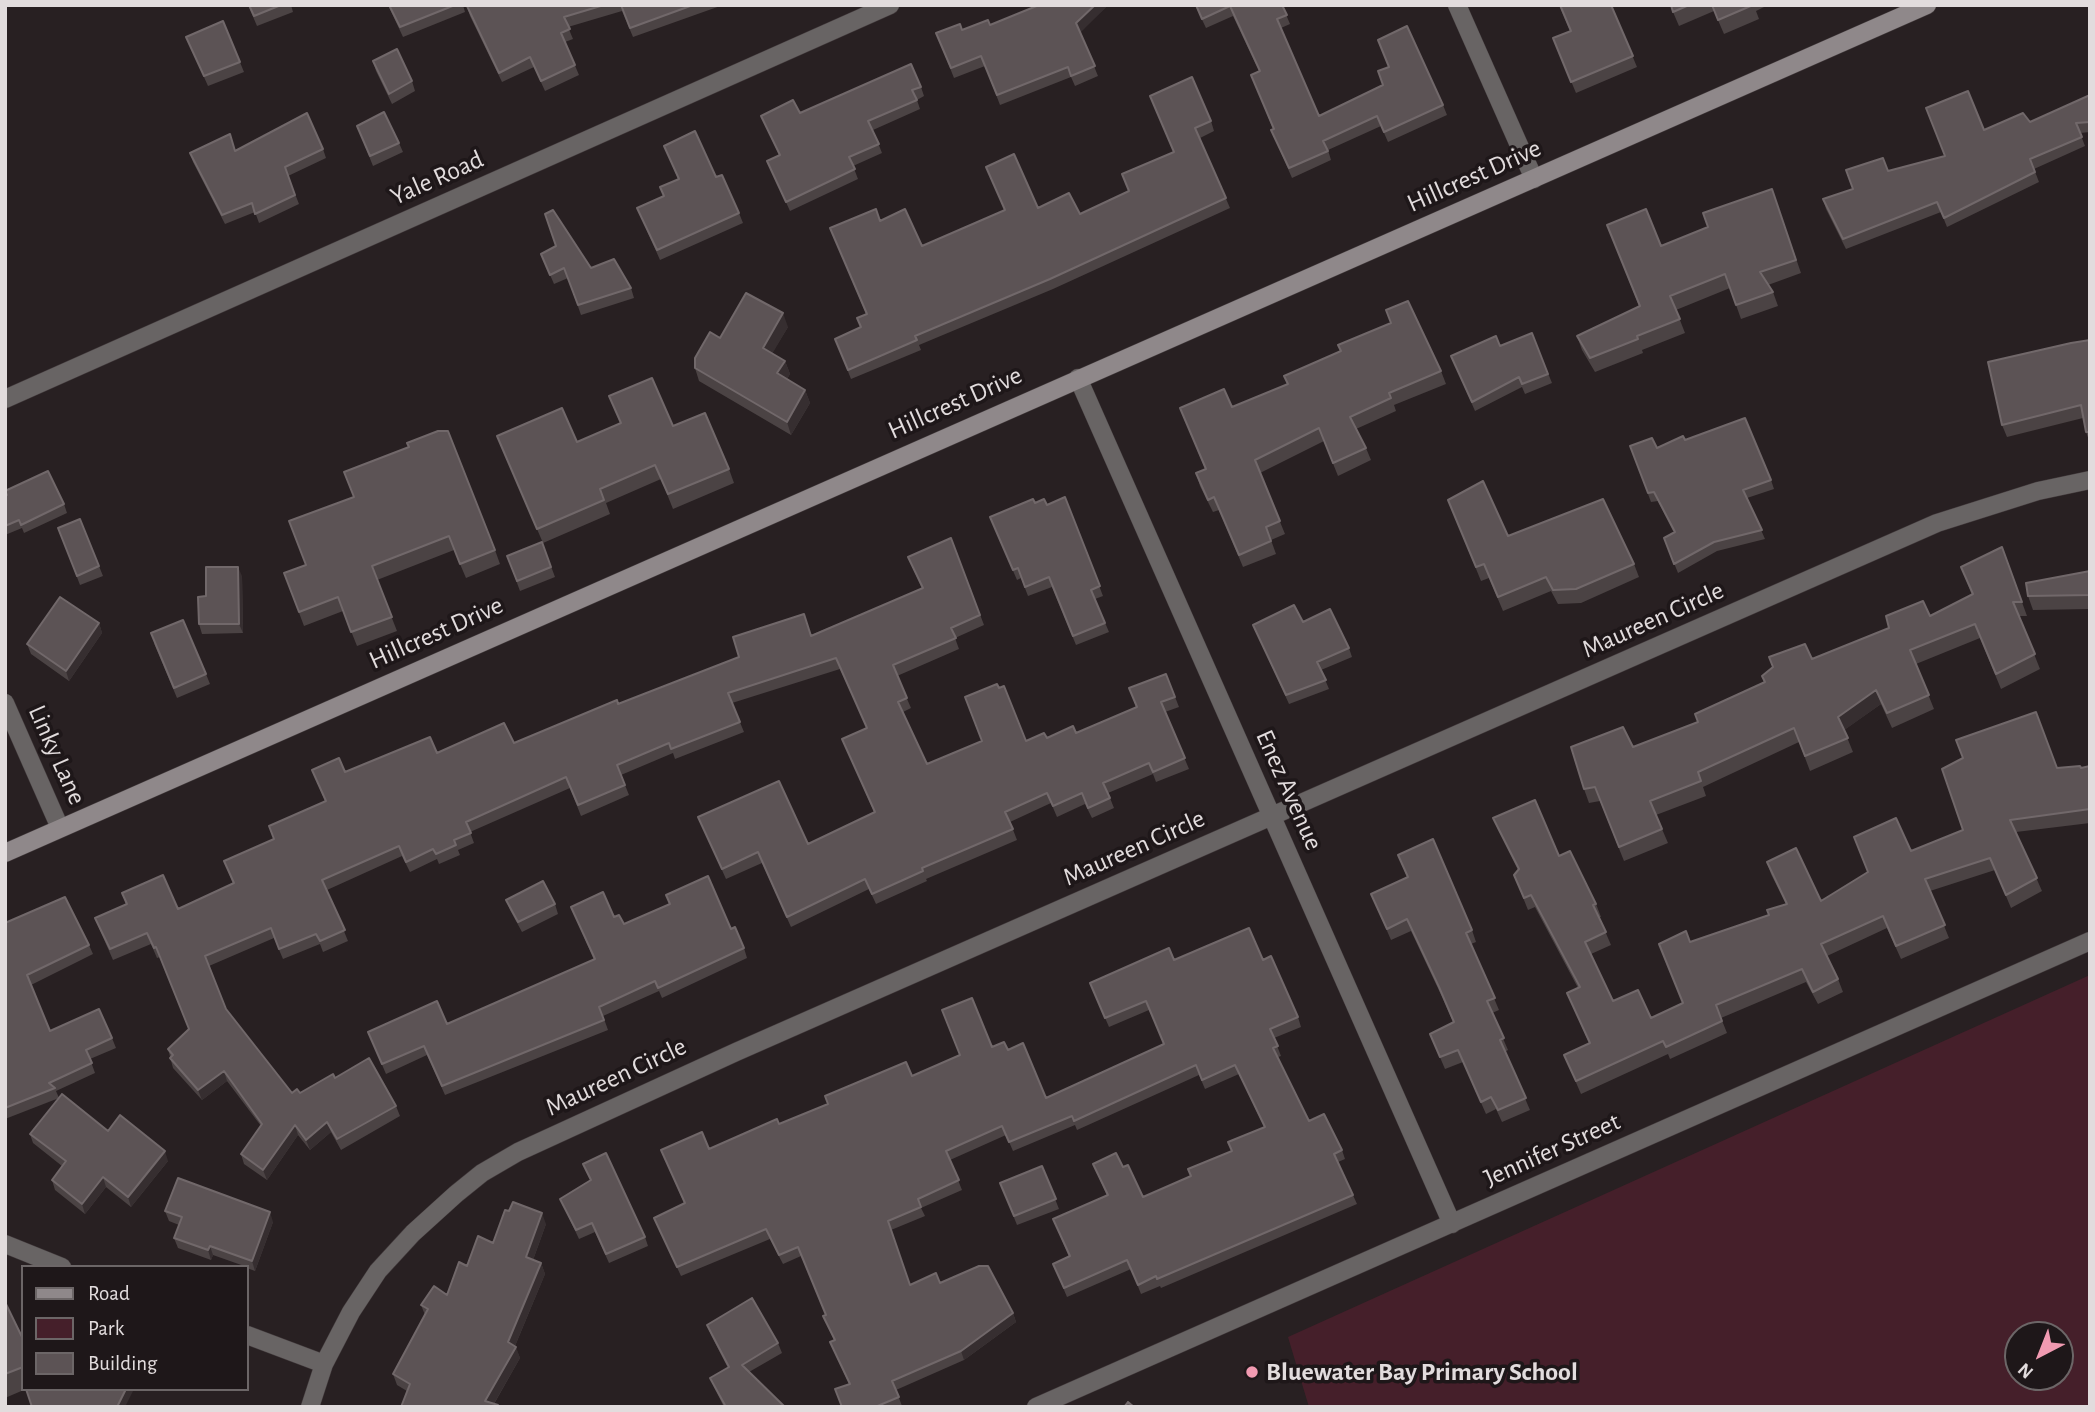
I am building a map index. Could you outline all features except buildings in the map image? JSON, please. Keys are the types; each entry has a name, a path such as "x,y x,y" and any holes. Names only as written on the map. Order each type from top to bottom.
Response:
{"street":[{"name":"Yale Road","path":"5,399 890,5"},
{"path":"1457,5 1534,179"},
{"name":"Hillcrest Drive","path":"5,853 1078,377 1927,5"},
{"name":"Enez Avenue","path":"1078,377 1452,1224"},
{"name":"Maureen Circle","path":"310,1407 324,1364 351,1312 378,1271 456,1194 482,1173 518,1152 736,1052 1937,523 2038,491 2090,480"},
{"name":"Linky Lane","path":"5,704 60,828"},
{"name":"Jennifer Street","path":"1036,1407 2090,942"},
{"path":"5,1244 57,1265"},
{"path":"248,1335 324,1364"}],"green space":[{"path":"2090,975 2090,1407 1309,1407 1288,1337"}],"place":[{"name":"Bluewater Bay Primary School","path":"1252,1372"}]}
